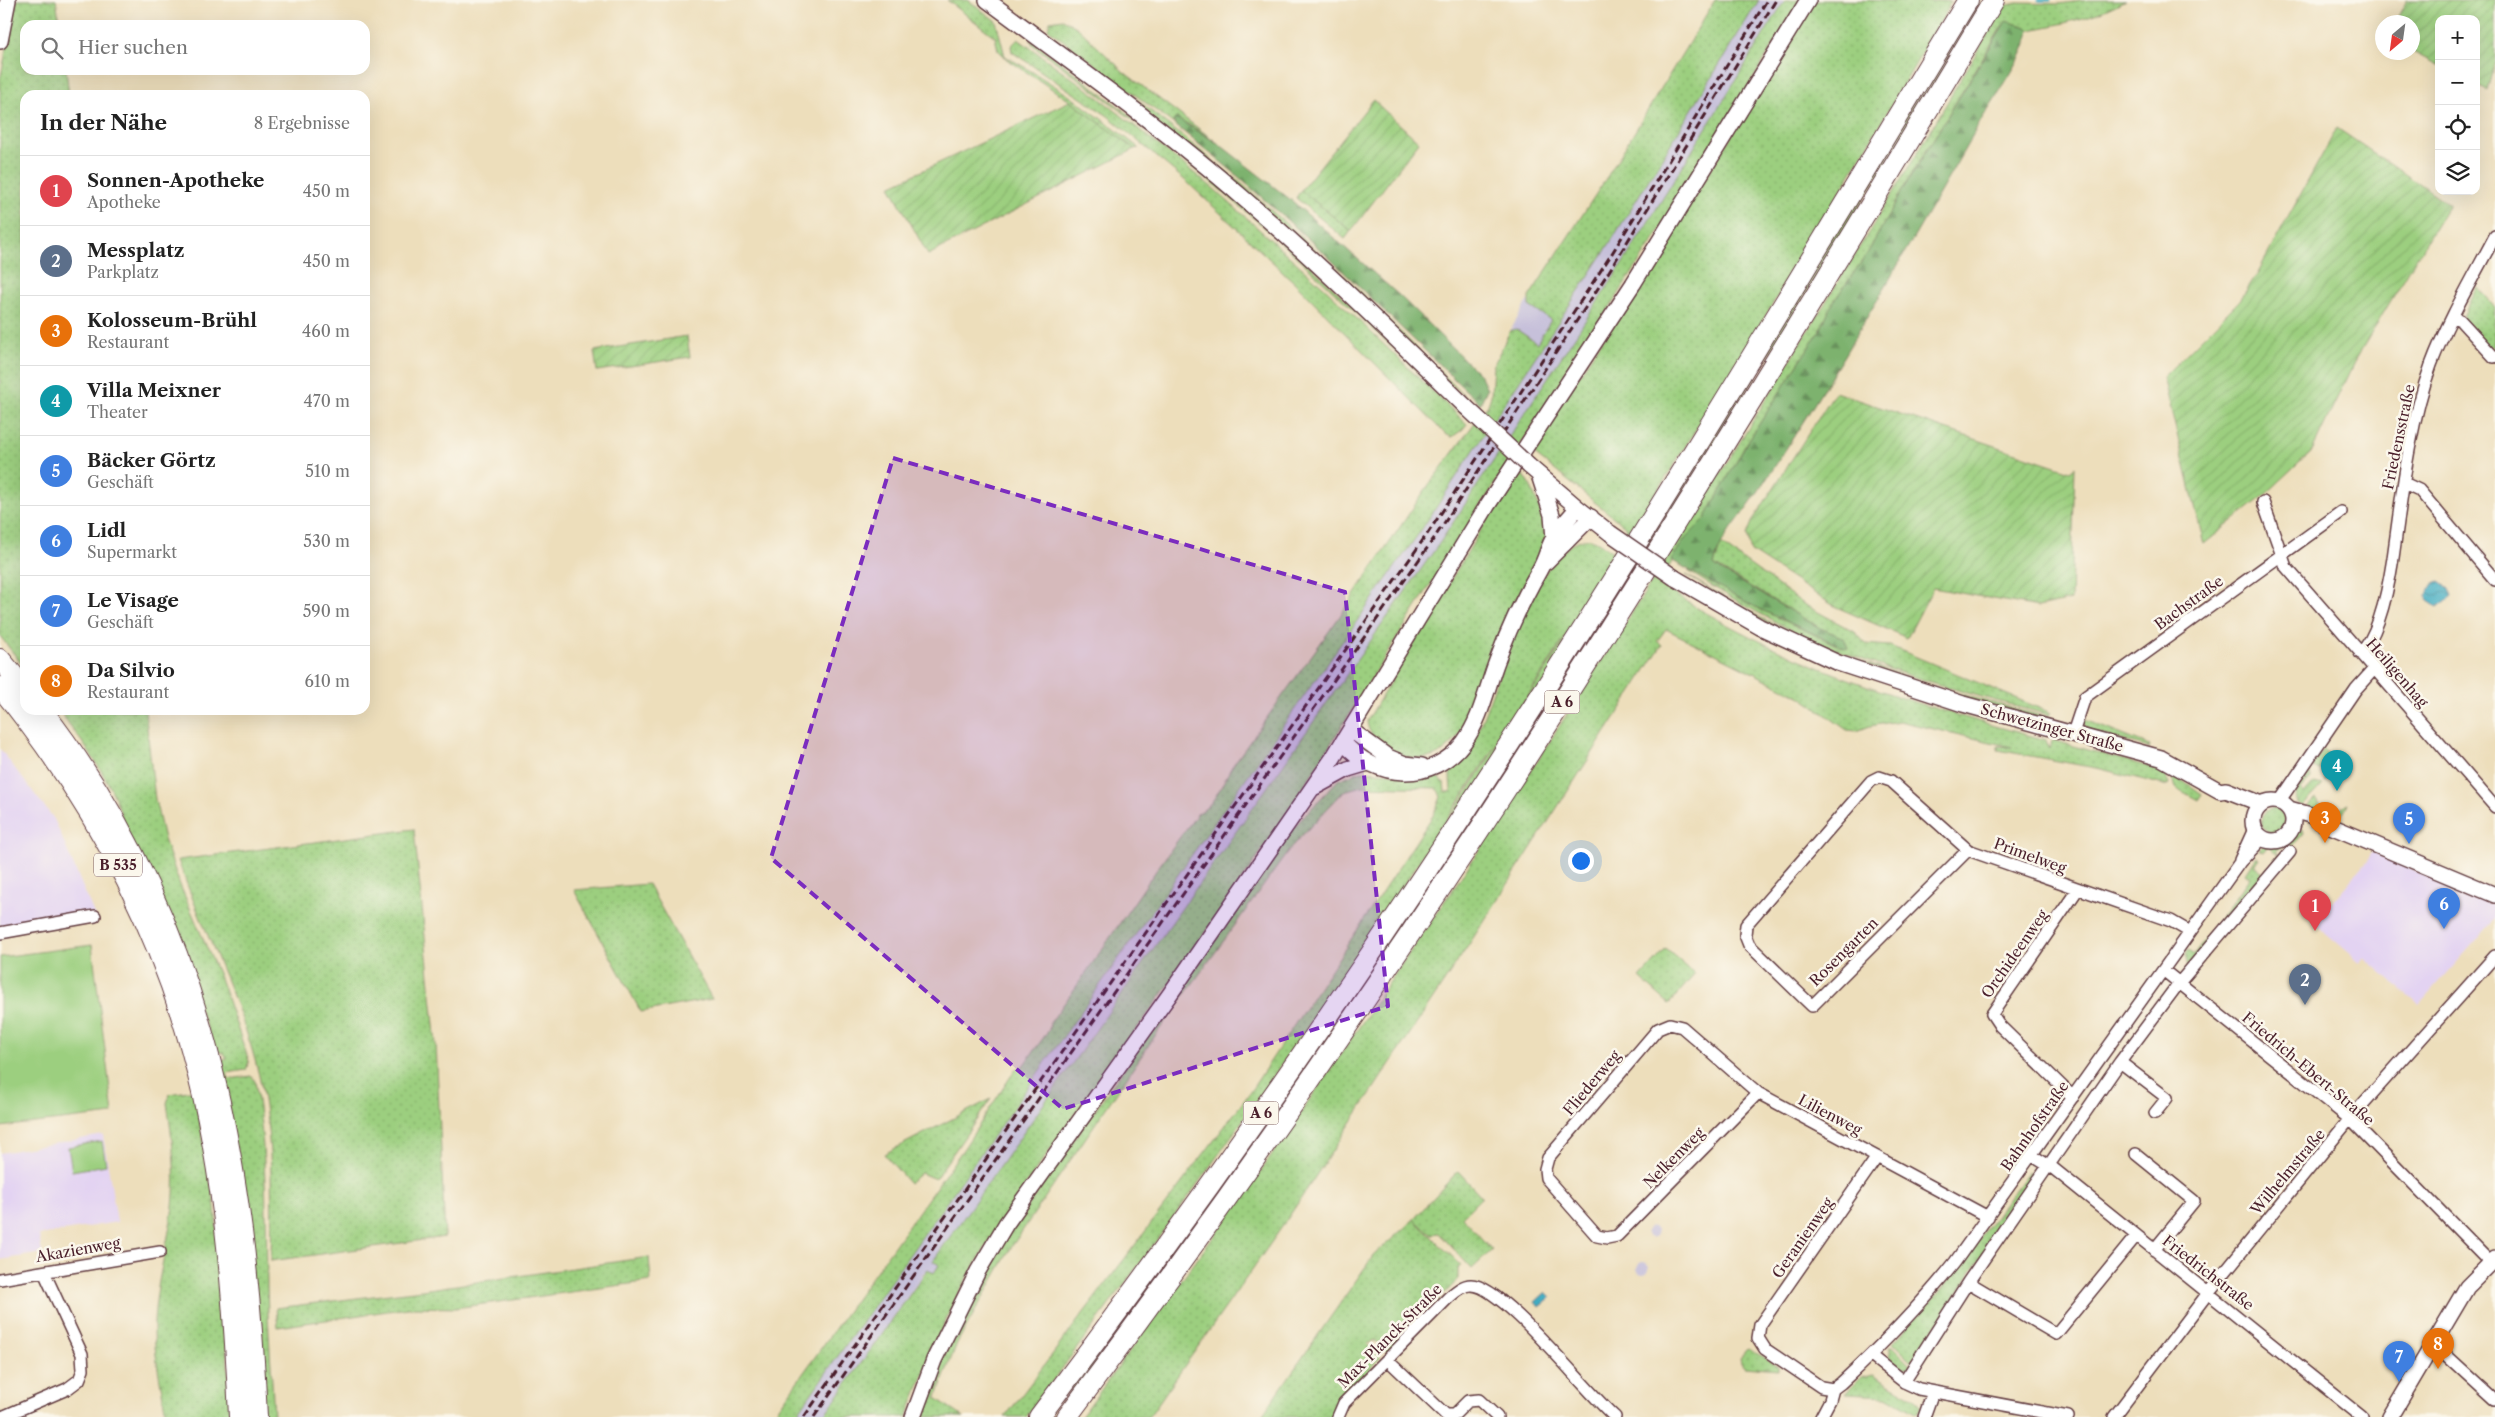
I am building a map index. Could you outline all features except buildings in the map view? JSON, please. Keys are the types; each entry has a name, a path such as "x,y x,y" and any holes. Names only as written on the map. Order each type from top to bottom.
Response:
{"highway":[{"name":"A 6","path":"1039,1417 1119,1312 1286,1078 1514,738 1750,362 1968,0"},
{"name":"A 6","path":"1067,1417 1268,1141 1478,832 1695,492 1994,0"},
{"path":"0,659 20,683"},
{"name":"B 535","path":"0,687 20,713"},
{"name":"B 535","path":"21,715 55,759 106,843 145,921 184,1028 203,1098 220,1195 234,1325 239,1417"},
{"name":"B 535","path":"45,715 89,778 129,846 162,916 201,1020 224,1113 238,1189 247,1272 257,1417"}],"main road":[{"path":"0,41 8,0"},
{"name":"Schwetzinger Straße","path":"987,0 1160,129 1242,196 1330,275 1534,470 1610,533 1675,578 1760,627 1830,659 1879,678 1963,704 2161,758 2220,791 2222,796 2257,828"},
{"path":"913,1417 934,1360 978,1271 1006,1224 1313,788 1347,736 1487,506 1633,284 1808,0"},
{"path":"1534,470 1552,514 1554,538"},
{"path":"1347,736 1352,752 1383,770 1406,774 1428,767 1450,756 1468,735 1515,616 1542,567 1554,538 1578,508"},
{"path":"1542,567 1591,517"},
{"path":"1347,736 1405,764 1428,767"},
{"path":"1313,788 1348,769 1368,763"},
{"name":"Schwetzinger Straße","path":"2220,791 2226,790 2262,804"},
{"path":"2284,806 2293,820 2292,826 2286,836 2280,840 2268,841 2257,828 2262,804 2270,801 2310,815 2322,822 2495,895"},
{"path":"2292,826 2322,822"},
{"path":"2390,1417 2467,1287 2493,1261"}],"street":[{"name":"Friedensstraße","path":"2360,653 2367,646 2381,611 2389,580 2416,416 2432,365 2453,317 2495,236"},
{"path":"2453,317 2460,320 2494,357"},
{"path":"2404,483 2419,490 2495,580"},
{"name":"Heiligenhag","path":"2263,502 2286,567 2297,582 2495,807"},
{"name":"Bachstraße","path":"2073,733 2085,696 2341,512"},
{"path":"2284,806 2356,689 2374,668"},
{"name":"Primelweg","path":"1879,777 1891,781 1968,850 2171,921 2190,932"},
{"name":"Rosengarten","path":"1879,777 1871,781 1746,925 1745,936 1749,945 1812,1006 1968,850"},
{"name":"Bahnhofstraße","path":"1833,1388 1871,1356 1927,1298 2033,1156 2240,862 2257,828"},
{"path":"1904,1382 1968,1282 2120,1062 2179,983 2290,852"},
{"name":"Orchideenweg","path":"2073,1097 2000,1026 1992,1014 1999,1000 2078,889"},
{"path":"0,933 95,916"},
{"name":"Wilhelmstraße","path":"2114,1417 2208,1293 2351,1120 2495,956"},
{"name":"Friedrich-Ebert-Straße","path":"2163,970 2351,1120 2493,1261"},
{"name":"Lilienweg","path":"1670,1024 1682,1027 1758,1093 1988,1217"},
{"name":"Fliederweg","path":"1607,1238 1597,1236 1546,1178 1545,1169 1548,1158 1658,1029 1670,1024"},
{"path":"2120,1062 2167,1098 2155,1113"},
{"name":"Nelkenweg","path":"1607,1238 1618,1236 1758,1093"},
{"path":"2136,1154 2194,1201 2154,1250"},
{"name":"Friedrichstraße","path":"2033,1156 2154,1250 2362,1417"},
{"name":"Geranienweg","path":"1833,1388 1821,1387 1766,1349 1758,1338 1760,1325 1877,1157"},
{"path":"1968,1282 2056,1334 2136,1236"},
{"name":"Akazienweg","path":"0,1279 160,1252"},
{"path":"2,1417 67,1389 79,1380 83,1370 82,1354 44,1272"},
{"name":"Max-Planck-Straße","path":"1338,1417 1344,1403 1448,1298 1458,1289 1472,1285 1487,1291 1514,1311 1615,1417"},
{"path":"2434,1344 2495,1400"},
{"path":"1871,1356 1904,1382 1919,1389 2068,1417"},
{"path":"1388,1360 1446,1415 1454,1415 1468,1402 1479,1400 1497,1417"},
{"path":"1821,1417 1830,1400 1833,1388"},
{"path":"1924,1417 1932,1392"}],"highlighted area":[{"path":"893,458 1345,592 1388,1006 1063,1109 771,858"}],"shaded area":[{"path":"1759,0 1785,0 1680,173 1572,343 1441,541 933,1261 939,1265 934,1273 927,1269 823,1417 795,1417 1422,529 1605,251"},
{"path":"1528,300 1529,306 1551,320 1537,343 1516,329 1510,331"},
{"path":"0,749 54,819 95,916 0,929"},
{"path":"2372,852 2495,905 2495,919 2419,1005 2364,957 2360,962 2314,923 2368,860"},
{"path":"103,1135 117,1222 39,1235 42,1253 0,1260 0,1153"},
{"path":"1652,1226 1658,1232 1652,1238 1646,1232"},
{"path":"1643,1262 1649,1268 1643,1274 1637,1268"}],"green space":[{"path":"17,0 56,0 59,20 20,20 20,75 67,75 68,90 20,90 20,662 0,636 0,80"},
{"path":"947,0 968,0 996,21 1005,56 1074,99 1139,148 1135,149 1070,101 1007,59 998,50 995,37"},
{"path":"1715,0 1759,0 1605,251 1422,529 795,1417 772,1417 964,1148 1015,1070 1023,1066 1049,1030 1050,1023 1160,865 1198,813 1210,804 1233,765 1340,616 1425,490 1488,405 1491,396 1493,366 1510,331 1516,329 1537,343 1551,320 1529,306 1529,297 1607,177"},
{"path":"1785,0 1801,0 1668,218 1461,536 1281,823 1180,970 1088,1095 1005,1215 958,1294 941,1330 907,1417 823,1417 928,1269 934,1273 939,1265 933,1261 1441,541 1623,263"},
{"path":"1815,0 1950,1 1949,7 1870,142 1708,411 1625,544 1368,938 1249,1111 1154,1243 1026,1417 1005,1417 1246,1098 1434,814 1441,797 1437,788 1362,786 1344,791 1293,845 1159,1030 1012,1246 957,1343 936,1398 963,1417 919,1417 930,1384 993,1255 1295,826 1338,780 1361,771 1436,776 1444,782 1445,792 1451,792 1451,769 1474,739 1516,629 1545,573 1562,552 1580,540 1594,540 1613,552 1627,528 1532,452 1540,441 1538,437 1656,259"},
{"path":"2088,0 2125,0 2103,11 2055,25 2030,30 2027,27 2006,22 2002,26 1903,189 1867,254 1834,301 1820,330 1745,446 1705,519 1685,539 1659,584 1704,612 1750,636 1796,658 1843,677 1890,694 2046,740 2049,749 2052,740 2161,770 2169,784 2168,786 2101,769 1998,750 1998,746 2012,747 1899,721 1870,726 1857,731 1847,730 1801,697 1666,629 1657,641 1662,645 1466,949 1282,1227 1150,1415 1148,1417 1081,1417 1251,1186 1493,830 1711,489 1916,155 2004,6 2017,3 2059,4"},
{"path":"2407,0 2495,0 2495,61 2487,91 2480,87 2480,15 2435,15 2435,64 2420,56 2420,15 2399,15"},
{"path":"1976,3 1983,4 1620,598 1344,1019 1075,1395 1069,1391 1154,1277"},
{"path":"1063,19 1078,28 1125,73 1219,144 1188,124 1173,121 1175,125 1048,29 1050,21"},
{"path":"2006,21 2027,27 2030,30 2028,40 2017,63 1982,119 1856,336 1765,482 1726,538 1716,557 1714,565 1722,571 1820,628 1844,638 1848,648 1845,648 1757,608 1671,560 1685,539 1705,519 1745,446 1820,330 1834,301 1867,254 1903,189"},
{"path":"1052,36 1131,95 1243,185 1342,274 1470,401 1055,42"},
{"path":"1018,39 1093,93 1213,188 1328,291 1467,424 1462,430 1452,437 1445,434 1295,283 1187,182 1108,116 1012,52 1011,46"},
{"path":"1030,39 1202,170 1309,264 1462,412 1461,414 1335,292 1257,221 1175,152 1033,45"},
{"path":"1373,100 1419,142 1351,231 1301,190"},
{"path":"1070,101 1135,149 928,255 890,186"},
{"path":"1176,118 1219,144 1291,200 1401,297 1481,376 1487,389 1480,404 1324,253 1232,171 1175,125 1173,121"},
{"path":"2337,128 2449,204 2354,362 2312,451 2265,495 2204,544 2163,377 2240,300 2257,274"},
{"path":"1301,190 1351,231 1345,239 1296,198"},
{"path":"2478,287 2495,307 2494,347 2486,346 2462,318"},
{"path":"687,336 690,357 597,371 594,351"},
{"path":"1835,392 2070,471 2075,467 2071,600 2038,607 1933,588 1907,638 1834,606 1751,552 1747,535 1753,520"},
{"path":"1519,472 1528,480 1542,514 1546,516 1547,537 1541,554 1508,614 1462,731 1455,741 1431,757 1416,758 1397,754 1380,744 1373,737 1367,721 1507,486 1510,486"},
{"path":"1721,544 1805,605 1855,632 1866,644 1890,646 2051,713 2049,715 1908,675 1852,656 1772,620 1688,571 1692,571 1772,615 1837,645 1844,638 1820,628 1714,565"},
{"path":"1686,575 1761,618 1856,660 1944,690 2050,718 2055,722 1965,699 1834,654 1757,618"},
{"path":"63,715 146,715 155,799 164,839 180,885 220,978 249,1061 246,1070 227,1073 229,1079 251,1076 255,1081 264,1158 268,1303 274,1417 263,1417 219,1062 227,1059 223,1052 217,1053 117,803 104,775"},
{"path":"2085,720 2150,746 2149,748 2089,731 2084,724"},
{"path":"2324,750 2332,758 2321,769 2315,768 2313,765"},
{"path":"2335,761 2341,767 2326,782 2325,772"},
{"path":"2170,771 2202,794 2198,800 2176,788"},
{"path":"2310,771 2311,779 2300,790 2304,794 2314,783 2323,785 2303,806 2298,803 2296,794 2301,782"},
{"path":"2316,799 2320,804 2320,808 2330,813 2336,812 2348,804 2340,820 2307,808"},
{"path":"2273,809 2282,812 2285,821 2282,830 2273,833 2264,830 2261,821 2264,812"},
{"path":"414,829 436,1044 445,1237 271,1261 270,1153 262,1089 255,1060 236,1002 178,860"},
{"path":"2303,829 2304,833 2290,849 2284,844 2277,852 2283,857 2277,864 2274,861 2279,855 2269,846 2264,852 2259,850 2264,845 2272,846 2282,843"},
{"path":"2256,856 2259,858 2254,865 2264,873 2269,867 2270,869 2188,967 2185,954 2188,951 2194,955 2250,877 2245,873"},
{"path":"648,884 712,999 641,1012 574,890"},
{"path":"92,945 113,1114 0,1127 0,957"},
{"path":"1666,949 1695,974 1669,1004 1640,978"},
{"path":"194,1090 215,1206 232,1417 166,1417 155,1346 155,1307 171,1221 174,1193 173,1154 167,1103 170,1094"},
{"path":"991,1099 935,1179 921,1173 909,1183 884,1154"},
{"path":"102,1141 106,1165 72,1171 68,1147"},
{"path":"1458,1171 1482,1197 1462,1217 1492,1250 1472,1269 1439,1233 1432,1234 1414,1220 1461,1265 1458,1269 1458,1280 1387,1352 1376,1341 1367,1344 1381,1358 1337,1402 1333,1417 1261,1417 1373,1256 1414,1219"},
{"path":"2028,1172 2034,1176 1912,1362 1893,1343 1943,1288"},
{"path":"649,1257 651,1281 455,1308 415,1307 278,1327 276,1308 422,1290"},
{"path":"1891,1345 1911,1365 1909,1368 1902,1369 1889,1357"},
{"path":"1749,1348 1778,1366 1778,1370 1744,1367 1740,1358"},
{"path":"1873,1374 1916,1399 1922,1407 1918,1414 1886,1396 1845,1394 1862,1377"}],"water":[{"path":"2439,581 2449,588 2452,596 2438,607 2429,601 2426,596 2435,582"},
{"path":"1546,1292 1551,1297 1539,1307 1535,1302"}],"waterway":[{"path":"2040,0 2050,0"}],"railway":[{"path":"804,1417 1428,533 1611,255 1767,0"},
{"path":"814,1417 1435,537 1608,273 1776,0"}],"place":[{"name":"Villa Meixner","path":"2337,791"},
{"name":"Kolosseum-Brühl","path":"2325,843"},
{"name":"Bäcker Görtz","path":"2409,844"},
{"name":"Lidl","path":"2444,929"},
{"name":"Sonnen-Apotheke","path":"2315,931"},
{"name":"Messplatz","path":"2305,1005"},
{"name":"Da Silvio","path":"2438,1369"},
{"name":"Le Visage","path":"2399,1382"}]}
